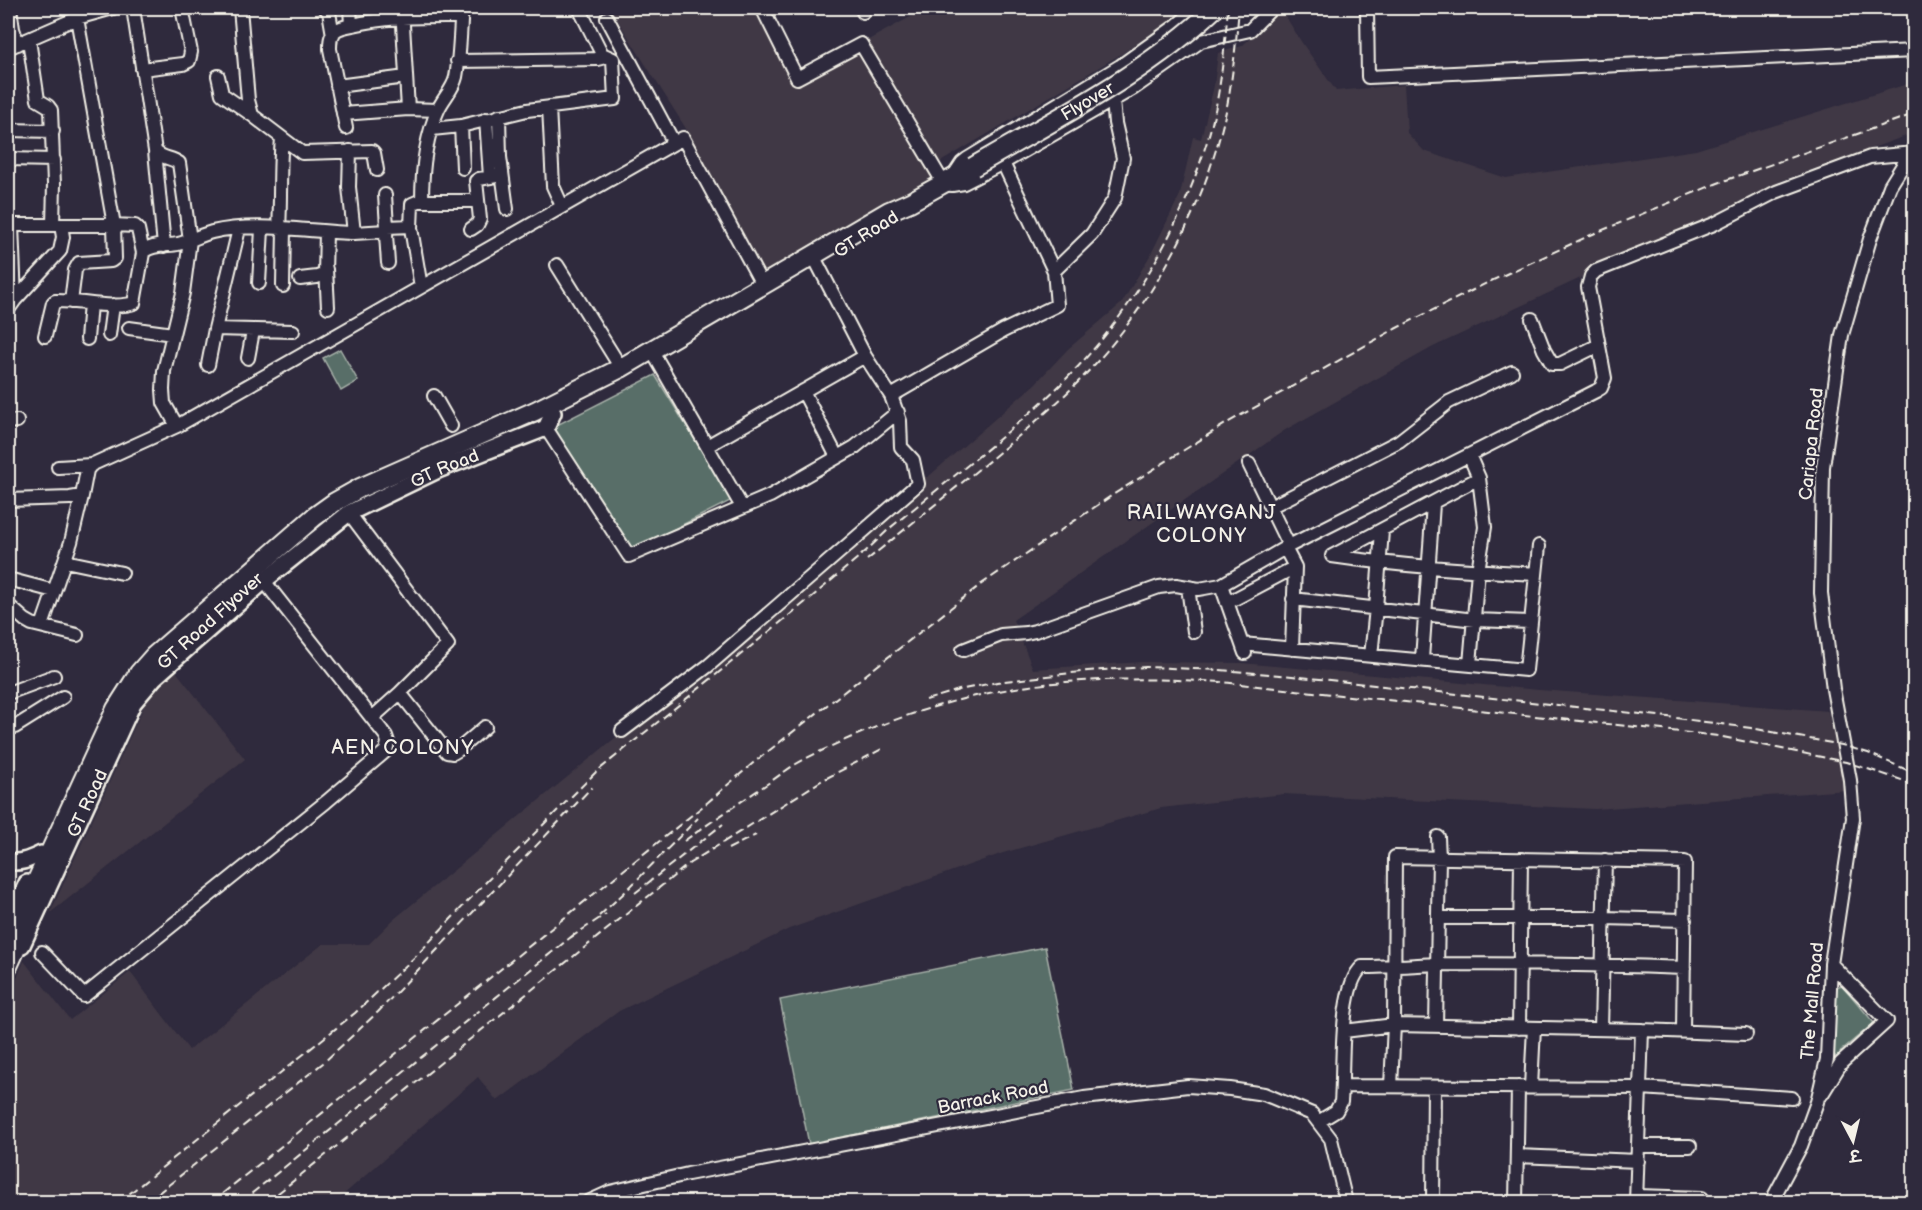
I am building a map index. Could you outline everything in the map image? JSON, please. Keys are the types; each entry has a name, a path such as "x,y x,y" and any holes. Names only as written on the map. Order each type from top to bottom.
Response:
{"highway":[{"name":"Flyover","path":"910,202 1122,80 1171,45 1215,8"},
{"name":"GT Road","path":"544,415 623,372 889,211 910,202"},
{"name":"GT Road","path":"623,372 656,358 817,263 896,216 910,202"},
{"name":"GT Road Flyover","path":"8,943 116,709 134,680 154,656 314,517 335,502 360,488 544,415"},
{"name":"GT Road Flyover","path":"8,966 125,713 147,679 161,663 320,524 340,510 364,496 544,415"}],"main road":[{"name":"GT Road","path":"8,974 133,703 154,678 264,581 349,513 544,415 532,406 362,483 334,498 311,515 162,645 133,674 112,705 10,914"},
{"path":"8,861 15,863 26,861 41,854"},
{"path":"8,889 10,914"}],"street":[{"path":"10,8 13,29 37,97 39,102 50,108 57,225 63,237 60,251 11,305"},
{"path":"18,44 77,18 113,8"},
{"path":"133,8 155,151 164,246"},
{"path":"142,69 183,64 189,61 191,52 182,8"},
{"path":"240,8 249,109 252,115"},
{"path":"325,8 329,12 333,35"},
{"path":"350,8 351,25"},
{"path":"432,129 461,126 549,107 615,99 613,59 602,54 579,8"},
{"path":"762,8 797,78 861,44 952,185 964,183 1003,163 1134,88 1201,41 1250,30 1272,8"},
{"path":"948,182 968,159 1134,56 1197,8"},
{"path":"1366,8 1368,77 1914,51"},
{"path":"403,12 408,109"},
{"path":"346,128 330,49 333,35 340,28 373,14 462,12 456,77 452,89 438,110 432,129 423,169 422,201"},
{"path":"71,302 75,270 79,263 111,261 115,258 114,225 77,18"},
{"path":"607,18 674,143"},
{"path":"1169,31 1184,53"},
{"path":"457,62 598,59 602,58 602,54"},
{"path":"218,76 222,94 302,153 372,151 376,170"},
{"path":"337,86 406,77"},
{"path":"1054,271 1092,234 1115,198 1123,158 1115,123 1113,100"},
{"path":"549,107 553,186 562,206"},
{"path":"343,114 408,109 438,110"},
{"path":"493,118 496,176 507,209"},
{"path":"461,126 463,168"},
{"path":"8,130 52,131"},
{"path":"58,467 91,465 177,426 683,138 763,286"},
{"path":"282,139 280,159 283,286"},
{"path":"155,151 159,156 174,159 179,163 190,240 183,293 164,371 164,403 177,426"},
{"path":"350,151 349,187 354,232"},
{"path":"963,650 1001,635 1035,631 1159,587 1172,585 1199,589 1221,585 1287,547 1601,388 1605,378 1588,287 1596,271 1714,224 1776,192 1870,157 1913,151"},
{"name":"Cariapa Road","path":"1851,794 1833,688 1821,593 1823,467 1842,335 1870,239 1890,186 1913,151"},
{"path":"8,159 54,160"},
{"path":"891,396 1003,331 1057,305 1054,271 1003,163"},
{"path":"471,229 480,219 476,181 496,176"},
{"path":"385,195 388,263"},
{"path":"421,287 411,226 412,204 422,201 478,201"},
{"path":"11,305 10,225 135,226 138,229 143,253 134,303 113,305 58,300 53,303 45,336"},
{"path":"143,253 149,248 190,240 213,232 239,229 282,228 354,232 411,226"},
{"path":"208,365 239,229"},
{"path":"259,283 262,229"},
{"path":"326,232 328,307"},
{"path":"622,731 708,666 918,484 913,460 901,447 900,421 891,396 865,356 817,263"},
{"path":"556,265 623,372"},
{"path":"300,279 323,275 326,269"},
{"path":"87,339 90,304"},
{"path":"110,335 113,305"},
{"path":"1532,319 1552,364 1560,364 1599,345"},
{"path":"129,328 173,334"},
{"path":"215,329 293,331"},
{"path":"248,358 253,331"},
{"path":"707,446 865,356"},
{"path":"656,358 742,507"},
{"path":"1270,507 1399,441 1449,402 1512,372"},
{"path":"803,391 837,457"},
{"path":"434,396 451,426"},
{"path":"544,415 629,556 770,496 855,447 898,412"},
{"path":"1468,455 1479,478 1485,527 1478,571 1470,664"},
{"path":"1249,464 1295,567 1292,649"},
{"path":"42,627 75,526 87,470 91,465"},
{"path":"1479,478 1332,556 1429,568 1536,574"},
{"path":"8,500 82,496"},
{"path":"1422,659 1433,504"},
{"path":"349,513 447,645 372,718"},
{"path":"1371,656 1382,531"},
{"path":"1221,585 1244,649 1292,649 1526,670 1539,546"},
{"path":"64,561 122,573"},
{"path":"1227,603 1295,567"},
{"path":"8,579 54,591"},
{"path":"42,952 84,996 326,802 386,751 388,742 386,736 264,581"},
{"path":"1188,587 1194,632"},
{"path":"1293,599 1475,620 1530,622"},
{"path":"8,605 25,620 42,627 77,635"},
{"path":"8,693 54,676"},
{"path":"400,693 447,752 453,753 458,750 485,727"},
{"path":"8,728 15,728 63,697"},
{"name":"The Mall Road","path":"1771,1203 1801,1146 1817,1102 1827,1059 1831,964 1852,818 1851,794"},
{"path":"1436,1026 1438,837"},
{"path":"1391,1086 1394,1025 1395,857 1685,862 1683,1031"},
{"path":"1518,1028 1521,859"},
{"path":"1601,1029 1605,860"},
{"path":"1438,918 1685,920"},
{"path":"1318,1122 1336,1111 1341,1102 1347,1003 1356,972 1362,967 1437,964 1684,968"},
{"path":"1817,1102 1841,1063 1887,1021 1831,964"},
{"path":"1344,1031 1394,1025 1746,1034"},
{"path":"1516,1203 1517,1156 1524,1087 1534,1028"},
{"path":"1642,1030 1636,1199 1702,1198"},
{"name":"Barrack Road","path":"588,1203 610,1192 688,1174 1084,1098 1188,1086 1264,1094 1312,1114 1331,1139 1346,1203"},
{"path":"1343,1086 1641,1088 1792,1098"},
{"path":"1433,1203 1434,1087"},
{"path":"1638,1146 1690,1146"},
{"path":"1517,1156 1638,1161"}],"shaded area":[{"path":"610,8 753,8 795,85 859,49 932,177 816,251 764,280 685,127"},
{"path":"927,8 1187,8 1188,10 1121,54 937,164 861,44"},
{"path":"1281,9 1336,91 1404,85 1407,133 1424,151 1506,178 1696,150 1914,82 1914,133 1783,180 1696,224 1433,347 1285,430 1013,620 1033,669 1143,662 1241,663 1539,690 1828,711 1846,790 1595,809 1284,794 1161,808 1003,853 789,929 619,1011 497,1101 478,1077 335,1202 8,1202 8,1000 24,961 70,1020 130,972 189,1050 323,944 369,944 393,920 880,521 918,477 928,477 1035,384 1068,349 1122,303 1151,254 1180,195 1193,137 1201,139 1214,86 1218,53 1242,46"},
{"path":"175,670 245,759 50,913 145,704"}],"green space":[{"path":"340,349 358,381 341,391 323,358"},
{"path":"655,375 732,500 630,551 553,427"},
{"path":"1045,947 1074,1090 809,1144 780,1000"},
{"path":"1842,985 1874,1023 1843,1049 1837,1057 1834,1055 1836,987"}],"railway":[{"path":"119,1202 355,1013 416,956 595,773 813,596 890,528 1006,433 1072,373 1122,313 1164,246 1181,211 1196,175 1216,106 1228,8"},
{"path":"867,560 1037,421 1081,379 1107,350 1153,288 1189,220 1216,148 1231,85 1239,8"},
{"path":"212,1202 752,764 980,585 1111,496 1227,423 1395,329 1491,281 1593,234 1718,183 1914,114"},
{"path":"926,700 997,682 1088,671 1146,667 1220,670 1668,717 1751,728 1842,745 1868,753 1914,773"},
{"path":"684,841 805,759 899,718 998,691 1085,681 1143,679 1221,682 1718,736 1846,762 1914,784"},
{"path":"267,1202 690,863 821,781 882,749"},
{"path":"147,1202 323,1063 378,1012 592,787"},
{"path":"599,916 698,818"},
{"path":"635,893 723,824"},
{"path":"728,849 756,835"},
{"path":"570,938 606,914"},
{"path":"241,1202 576,933"}],"district":[{"name":"RAILWAYGANJ COLONY","path":"1202,524"},
{"name":"AEN COLONY","path":"403,747"}]}
